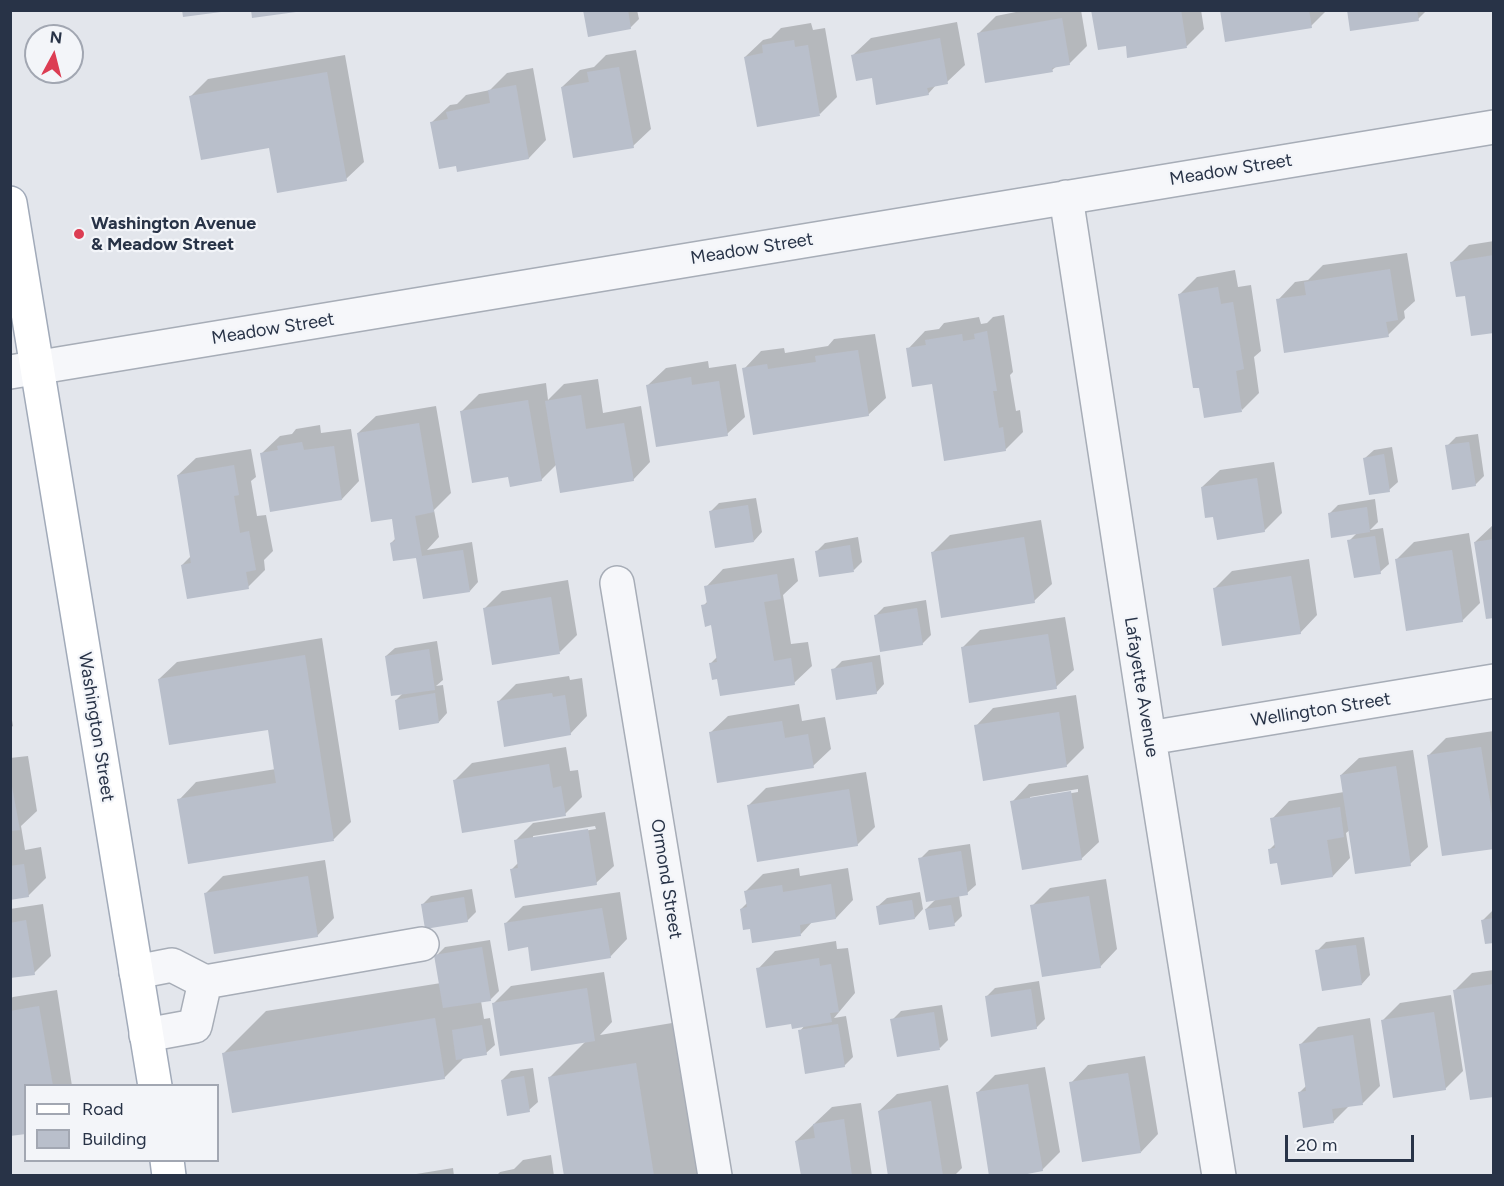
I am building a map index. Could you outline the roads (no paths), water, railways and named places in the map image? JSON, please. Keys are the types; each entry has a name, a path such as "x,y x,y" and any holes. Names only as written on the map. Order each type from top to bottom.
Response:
{"main road":[{"name":"Washington Street","path":"10,204 24,370 136,972 154,1084"}],"street":[{"name":"Meadow Street","path":"24,370 1494,126"},
{"name":"Lafayette Avenue","path":"1066,197 1149,738 1220,1176"},
{"name":"Ormond Street","path":"617,583 715,1176"},
{"name":"Wellington Street","path":"1149,738 1494,681"},
{"path":"136,972 172,965 205,982 422,944"},
{"path":"146,1035 195,1026 205,982"}],"place":[{"name":"Washington Avenue & Meadow Street","path":"79,234"}]}
